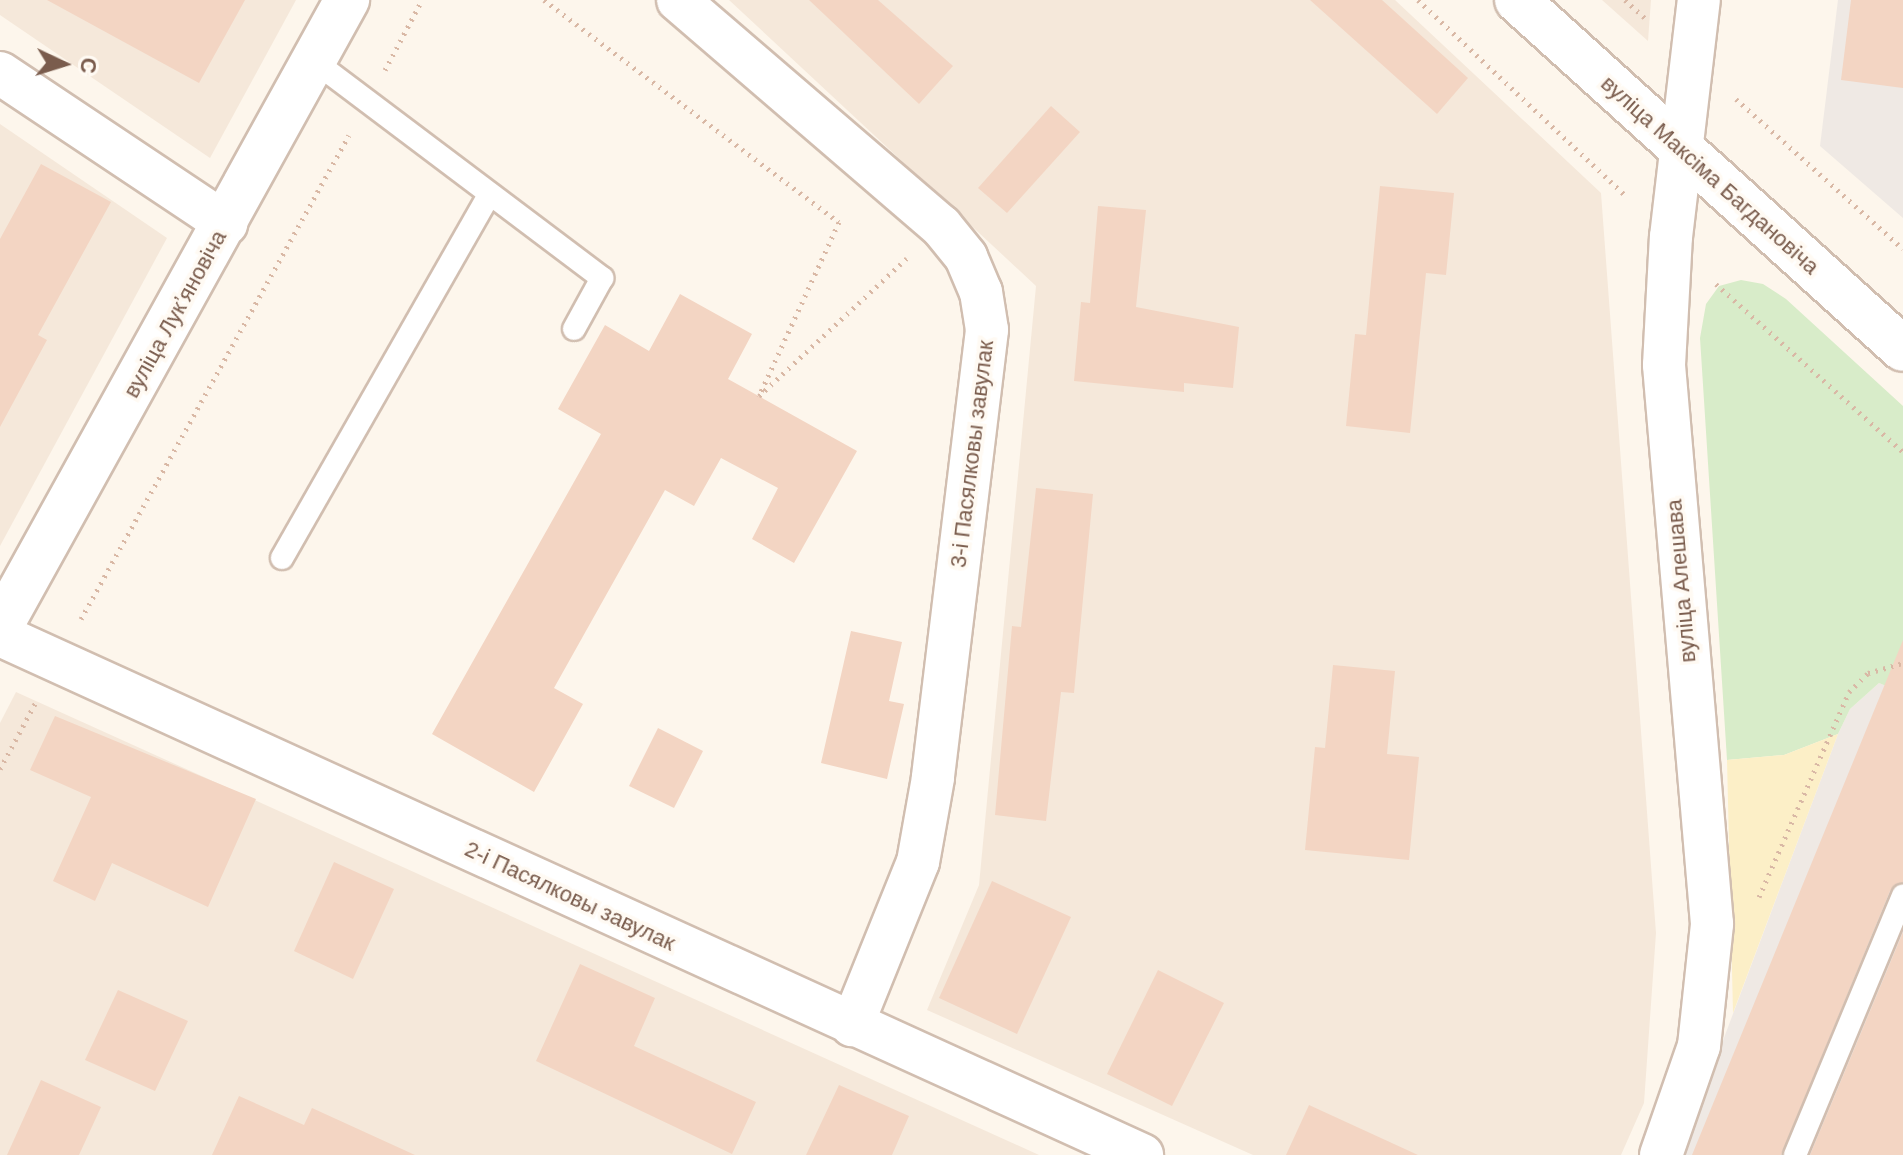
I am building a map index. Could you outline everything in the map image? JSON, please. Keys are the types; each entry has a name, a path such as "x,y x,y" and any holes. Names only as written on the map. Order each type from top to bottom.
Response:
{"main road":[{"name":"вуліца Лукʼяновіча","path":"0,627 226,224 347,0"},
{"name":"вуліца Максіма Багдановіча","path":"1517,0 1903,349"}],"street":[{"name":"3-і Пасялковы завулак","path":"678,0 941,226 966,257 981,292 987,330 918,862 852,1025"},
{"name":"вуліца Алешава","path":"1661,1155 1699,1046 1712,924 1664,365 1671,237 1699,0"},
{"path":"0,73 226,224"},
{"name":"2-і Пасялковы завулак","path":"0,635 1142,1155"}],"lane":[{"path":"314,61 602,278 574,329"},
{"path":"282,558 490,194"},
{"path":"1795,1155 1903,896"}],"path":[{"path":"0,769 422,0"},
{"path":"544,0 839,222 759,396 941,226"},
{"path":"1418,0 1903,452"},
{"path":"1625,0 1903,249"},
{"path":"1757,902 1849,692 1868,673 1903,663"}],"shaded area":[{"path":"0,0 296,0 210,158 0,15"},
{"path":"729,0 1395,0 1601,193 1656,933 1644,1103 1621,1155 1253,1155 927,1010 979,885 1036,286"},
{"path":"1602,0 1651,0 1648,41"},
{"path":"1838,0 1903,0 1903,218 1820,146"},
{"path":"0,124 167,238 0,546"},
{"path":"1879,683 1903,693 1903,1155 1680,1155 1838,734 1850,709"},
{"path":"16,692 1039,1155 0,1155 0,723"}],"green space":[{"path":"1741,280 1763,284 1786,299 1903,406 1903,693 1879,683 1850,709 1838,734 1784,755 1727,760 1700,338 1706,304 1719,286"}],"sand":[{"path":"1838,734 1733,1013 1727,760 1784,755"}],"building":[{"path":"47,0 245,0 199,83"},
{"path":"809,0 878,0 953,66 919,104"},
{"path":"1310,0 1382,0 1468,78 1437,114"},
{"path":"1851,0 1903,0 1903,88 1841,80"},
{"path":"1051,106 1080,132 1007,213 978,188"},
{"path":"41,164 111,202 38,335 47,340 0,427 0,239"},
{"path":"1380,186 1454,193 1446,275 1426,273 1410,433 1346,426 1355,334 1366,335"},
{"path":"1098,206 1146,210 1136,307 1239,327 1233,388 1184,383 1184,392 1074,381 1081,302 1090,303"},
{"path":"680,294 752,334 728,379 857,451 794,563 752,539 778,488 721,458 694,506 665,490 554,688 583,704 534,792 432,734 601,434 558,409 605,325 649,351"},
{"path":"1036,488 1093,494 1074,693 1061,692 1046,821 995,815 1012,626 1021,627"},
{"path":"851,631 902,642 889,701 904,704 887,779 821,763"},
{"path":"1903,640 1903,882 1890,891 1781,1155 1692,1155"},
{"path":"1333,665 1395,671 1387,754 1419,757 1409,860 1305,850 1315,747 1325,748"},
{"path":"55,716 256,799 208,907 112,863 95,901 53,881 91,797 30,770"},
{"path":"658,728 703,751 674,808 629,786"},
{"path":"334,862 394,889 353,979 294,951"},
{"path":"992,881 1071,917 1017,1034 939,998"},
{"path":"1903,932 1903,1155 1810,1155"},
{"path":"580,964 655,998 634,1046 756,1102 732,1154 536,1061"},
{"path":"1158,970 1224,1003 1172,1106 1107,1074"},
{"path":"118,990 188,1021 155,1091 85,1060"},
{"path":"41,1080 101,1107 79,1155 7,1155"},
{"path":"839,1085 909,1116 892,1155 806,1155"},
{"path":"239,1096 304,1125 312,1108 415,1155 212,1155"},
{"path":"1309,1105 1418,1155 1286,1155"}]}
